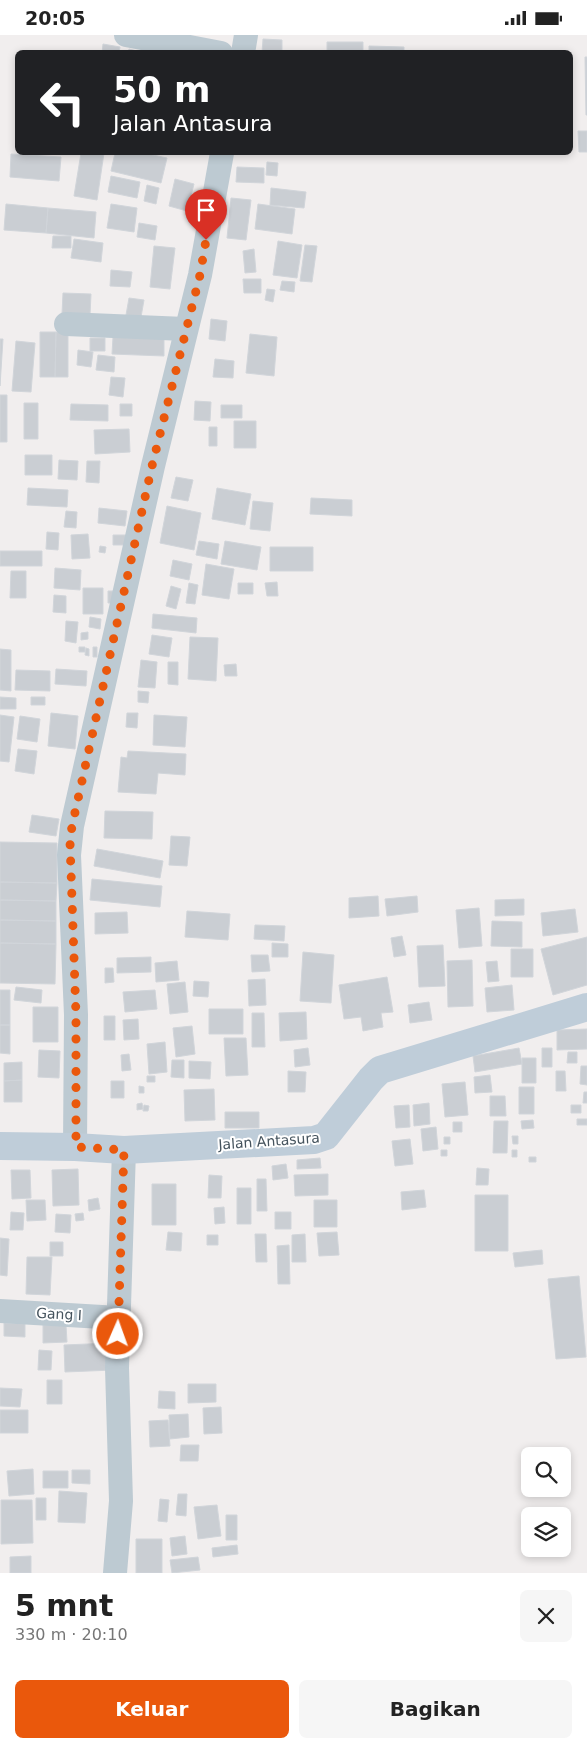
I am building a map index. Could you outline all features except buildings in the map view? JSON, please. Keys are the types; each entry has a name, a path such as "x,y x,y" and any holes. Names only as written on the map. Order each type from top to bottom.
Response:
{"main road":[{"name":"Jalan Antasura","path":"0,1146 124,1150 314,1140 326,1136 380,1070 587,1007"}],"street":[{"path":"126,35 205,50"},
{"path":"244,50 246,35"},
{"path":"76,1147 76,1015 70,855 72,826 152,466 200,275 222,155"},
{"path":"66,323 186,329"},
{"path":"115,1573 121,1501 117,1368 124,1150"},
{"name":"Gang I","path":"0,1311 119,1318"}],"route":[{"path":"118,1334 123,1229 124,1150 76,1147 76,1015 70,842 152,466 200,275 206,240"}]}
